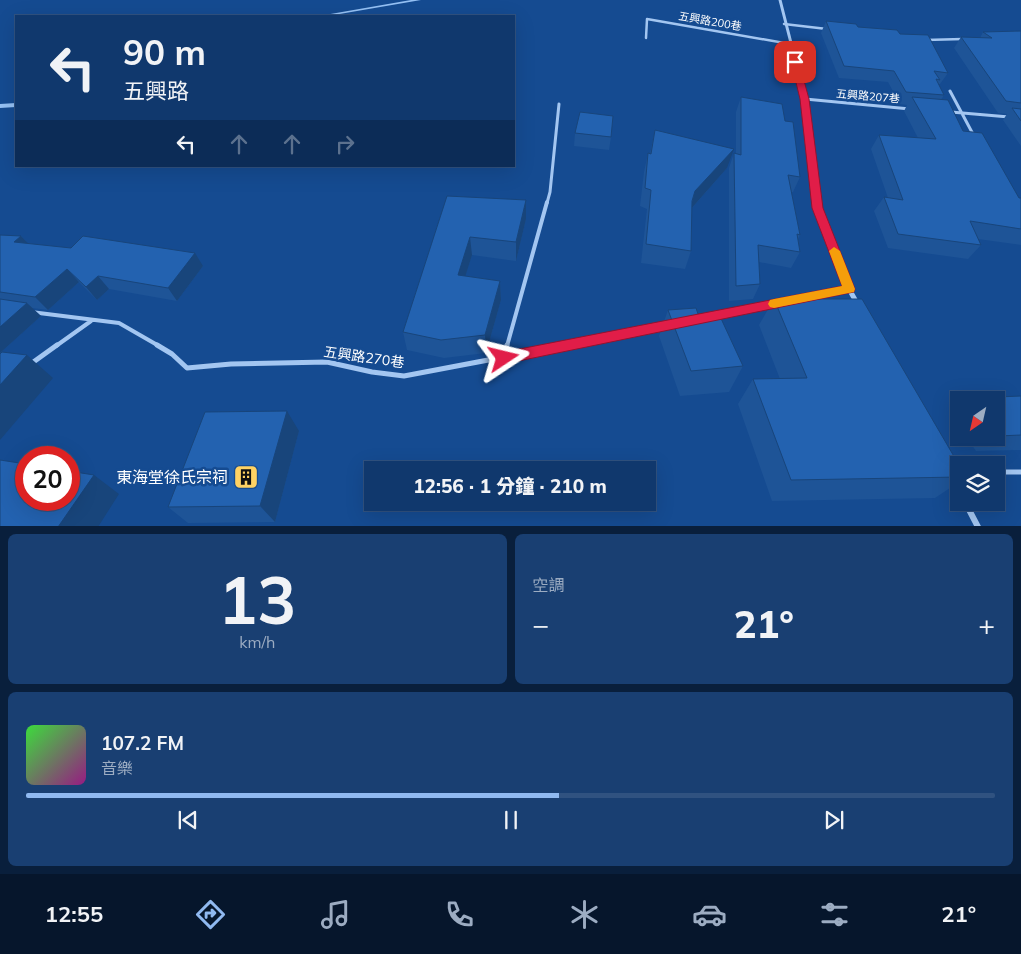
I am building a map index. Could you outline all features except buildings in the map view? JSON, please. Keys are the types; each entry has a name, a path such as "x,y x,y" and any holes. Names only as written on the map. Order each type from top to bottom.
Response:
{"street":[{"path":"780,0 784,24 805,99 818,208 849,289 859,307"},
{"path":"970,511 978,526"}],"lane":[{"name":"五興路200巷","path":"646,38 647,19 790,44"},
{"path":"784,24 827,29"},
{"path":"920,40 966,39"},
{"path":"950,91 960,113 975,137"},
{"name":"五興路207巷","path":"805,99 912,109"},
{"path":"504,358 550,192 559,104"},
{"path":"950,112 1012,118"},
{"path":"788,301 849,289"},
{"path":"713,316 778,303"},
{"name":"五興路270巷","path":"27,311 119,324 172,354 187,368 231,364 327,362 372,372 404,376 675,324"},
{"path":"30,364 91,321"},
{"path":"1005,472 1021,472"}],"waterway":[{"path":"327,15 419,0"},
{"path":"0,106 15,105"}],"slow traffic":[{"path":"774,304 849,289 834,251"}],"place":[{"name":"東海堂徐氏宗祠","path":"246,477"}],"route":[{"path":"504,358 849,289 818,208 805,99 795,62"}]}
